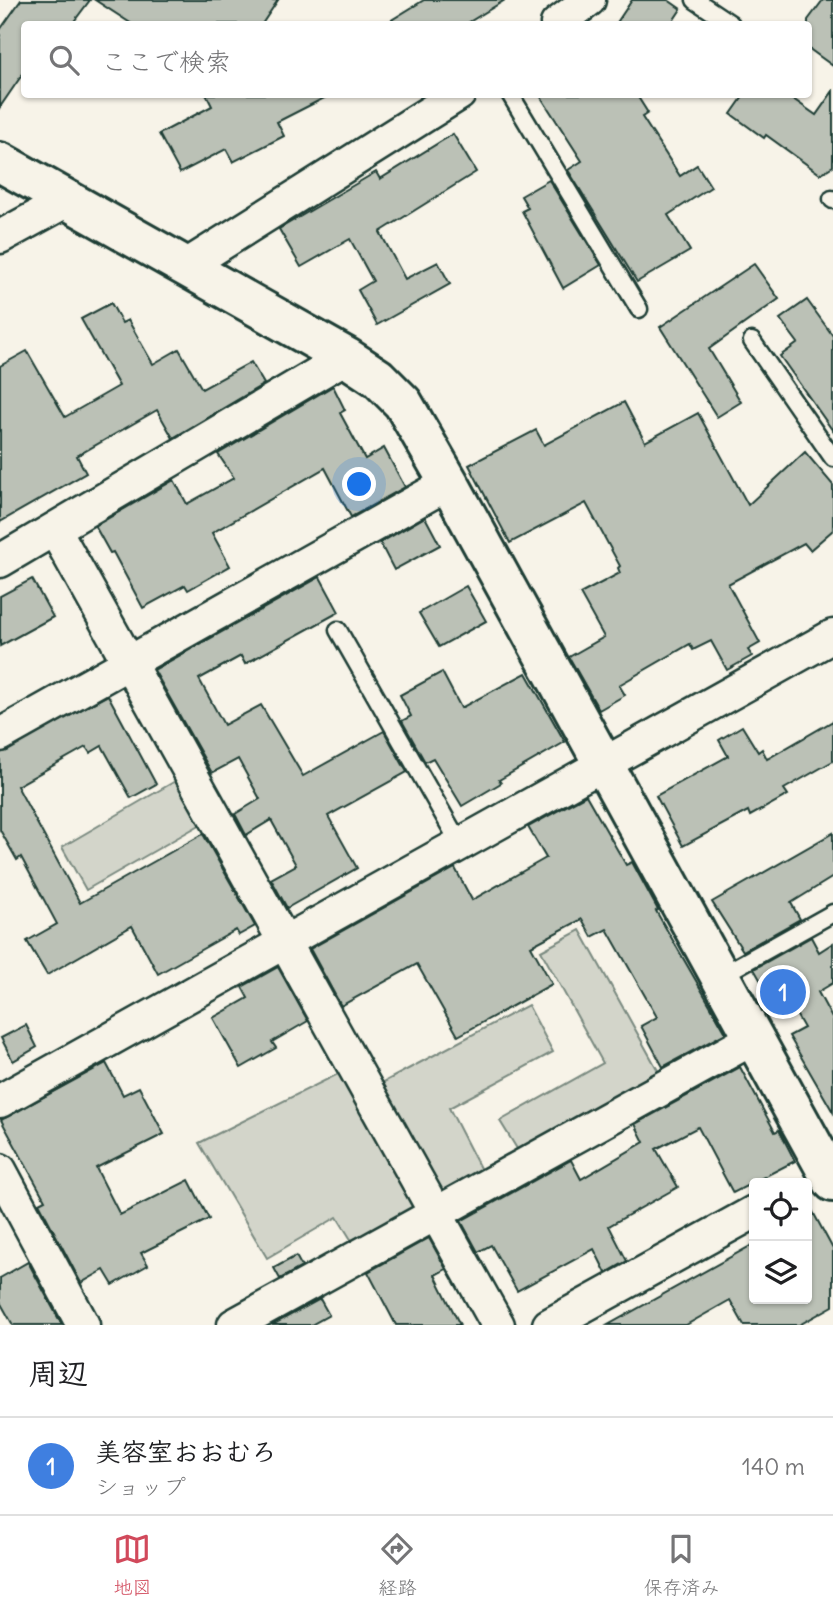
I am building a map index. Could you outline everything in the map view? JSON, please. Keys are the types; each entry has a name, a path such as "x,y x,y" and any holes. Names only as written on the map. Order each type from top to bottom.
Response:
{"street":[{"path":"561,21 589,0"},
{"path":"186,265 453,98"},
{"path":"0,162 346,357 378,378 402,403 449,483 754,1038 822,1179"},
{"path":"0,237 66,201"},
{"path":"0,561 346,357"},
{"path":"0,735 449,483"},
{"path":"55,530 498,1325"},
{"path":"0,1101 833,636"},
{"path":"234,1325 754,1038"},
{"path":"0,1170 83,1325"},
{"path":"549,1325 749,1215"}],"lane":[{"path":"695,0 726,21"},
{"path":"512,98 639,309"},
{"path":"752,341 833,458"},
{"path":"338,629 460,844"},
{"path":"720,976 833,913"}],"shaded area":[{"path":"177,780 203,823 86,890 62,847"},
{"path":"580,930 661,1076 522,1157 500,1121 603,1063 541,951"},
{"path":"528,1005 553,1052 449,1108 482,1172 439,1195 380,1084"},
{"path":"344,1071 422,1209 355,1246 337,1217 267,1258 199,1143"}],"building":[{"path":"21,0 90,0 74,21 21,21 21,76 0,107 0,30"},
{"path":"95,0 278,0 264,21 127,21"},
{"path":"424,0 505,0 471,21 390,21"},
{"path":"632,0 668,0 681,9 673,21 618,21"},
{"path":"823,0 833,0 833,66 812,51 812,21 808,20"},
{"path":"833,91 833,166 820,174 766,135 764,138 731,114 742,98 792,98 816,115"},
{"path":"208,98 324,98 277,122 284,136 233,162 226,149 180,173 159,134 212,106"},
{"path":"542,98 639,98 648,113 642,117 680,176 697,165 711,187 668,215 690,251 637,282 568,170 582,161"},
{"path":"453,134 476,172 380,232 405,279 438,262 450,284 377,325 358,290 373,281 350,239 301,267 279,229 376,172 380,179"},
{"path":"549,180 601,265 563,288 522,211 528,208 521,196"},
{"path":"754,264 779,299 709,349 741,402 717,417 660,327"},
{"path":"807,300 833,336 833,431 780,356 798,343 780,319"},
{"path":"111,303 122,323 128,320 153,364 179,349 202,389 251,362 264,384 173,438 157,410 77,456 86,473 0,522 0,366 27,351 65,417 119,386 81,319"},
{"path":"333,386 345,410 340,413 365,459 384,448 405,487 351,517 325,468 212,533 230,566 188,590 185,585 143,608 113,552 110,553 95,526 174,480 187,504 234,478 218,454"},
{"path":"624,402 645,442 698,413 748,505 805,452 833,485 833,530 810,550 804,543 728,584 760,643 748,650 752,656 727,670 711,641 693,650 690,644 619,685 625,695 599,710 569,657 604,637 580,594 620,573 620,566 586,503 510,543 469,465 536,430 544,445"},
{"path":"425,517 440,545 394,570 380,543"},
{"path":"320,577 339,612 245,664 241,656 199,679 224,725 261,705 303,776 384,731 407,772 328,816 357,868 287,908 271,879 296,865 271,820 246,835 235,814 260,799 238,759 212,773 154,670"},
{"path":"32,579 53,617 0,646 0,596"},
{"path":"466,586 486,621 439,647 419,613"},
{"path":"442,672 461,708 526,673 565,742 499,780 501,783 462,806 433,758 425,762 402,721 411,716 400,695"},
{"path":"108,695 156,784 131,798 102,746 90,753 86,747 17,786 80,903 203,834 255,926 239,935 236,930 158,974 132,926 47,975 27,941 57,924 21,857 17,860 0,830 0,753"},
{"path":"833,721 833,761 784,789 788,795 750,816 748,811 683,846 656,796 728,756 719,740 742,726 758,752 762,749 767,759"},
{"path":"586,795 626,865 632,862 658,910 656,911 726,1033 663,1067 641,1026 657,1017 607,929 592,937 582,919 531,946 552,984 458,1036 417,964 341,1006 310,949 455,868 472,900 546,858 528,827"},
{"path":"833,833 833,877 791,903 800,919 743,951 712,902"},
{"path":"811,937 819,952 833,943 833,983 818,992 833,1020 833,1112 789,1036 804,1028 774,976 762,983 754,969"},
{"path":"278,967 308,1021 272,1042 276,1048 241,1068 213,1018 248,998 242,987"},
{"path":"26,1025 37,1047 13,1061 1,1038"},
{"path":"106,1063 123,1095 139,1087 164,1134 96,1168 120,1215 189,1180 209,1219 141,1253 148,1265 113,1285 104,1270 81,1283 39,1203 45,1200 1,1120"},
{"path":"740,1067 775,1132 779,1130 795,1161 762,1178 749,1178 749,1185 733,1193 698,1127 656,1149 678,1187 609,1226 627,1261 606,1273 594,1249 517,1291 491,1245 478,1252 461,1221 571,1160 581,1179 644,1142 635,1124"},
{"path":"812,1210 833,1249 833,1306 799,1325 744,1325 730,1300 686,1325 608,1325 749,1247 749,1304 812,1304"},
{"path":"429,1238 446,1269 435,1275 460,1325 396,1325 368,1272"},
{"path":"296,1256 302,1267 280,1279 274,1268"},
{"path":"28,1262 62,1325 13,1325 0,1302 0,1278"},
{"path":"320,1299 329,1315 311,1325 272,1325"}],"place":[{"name":"美容室おおむろ","path":"783,992"}]}
